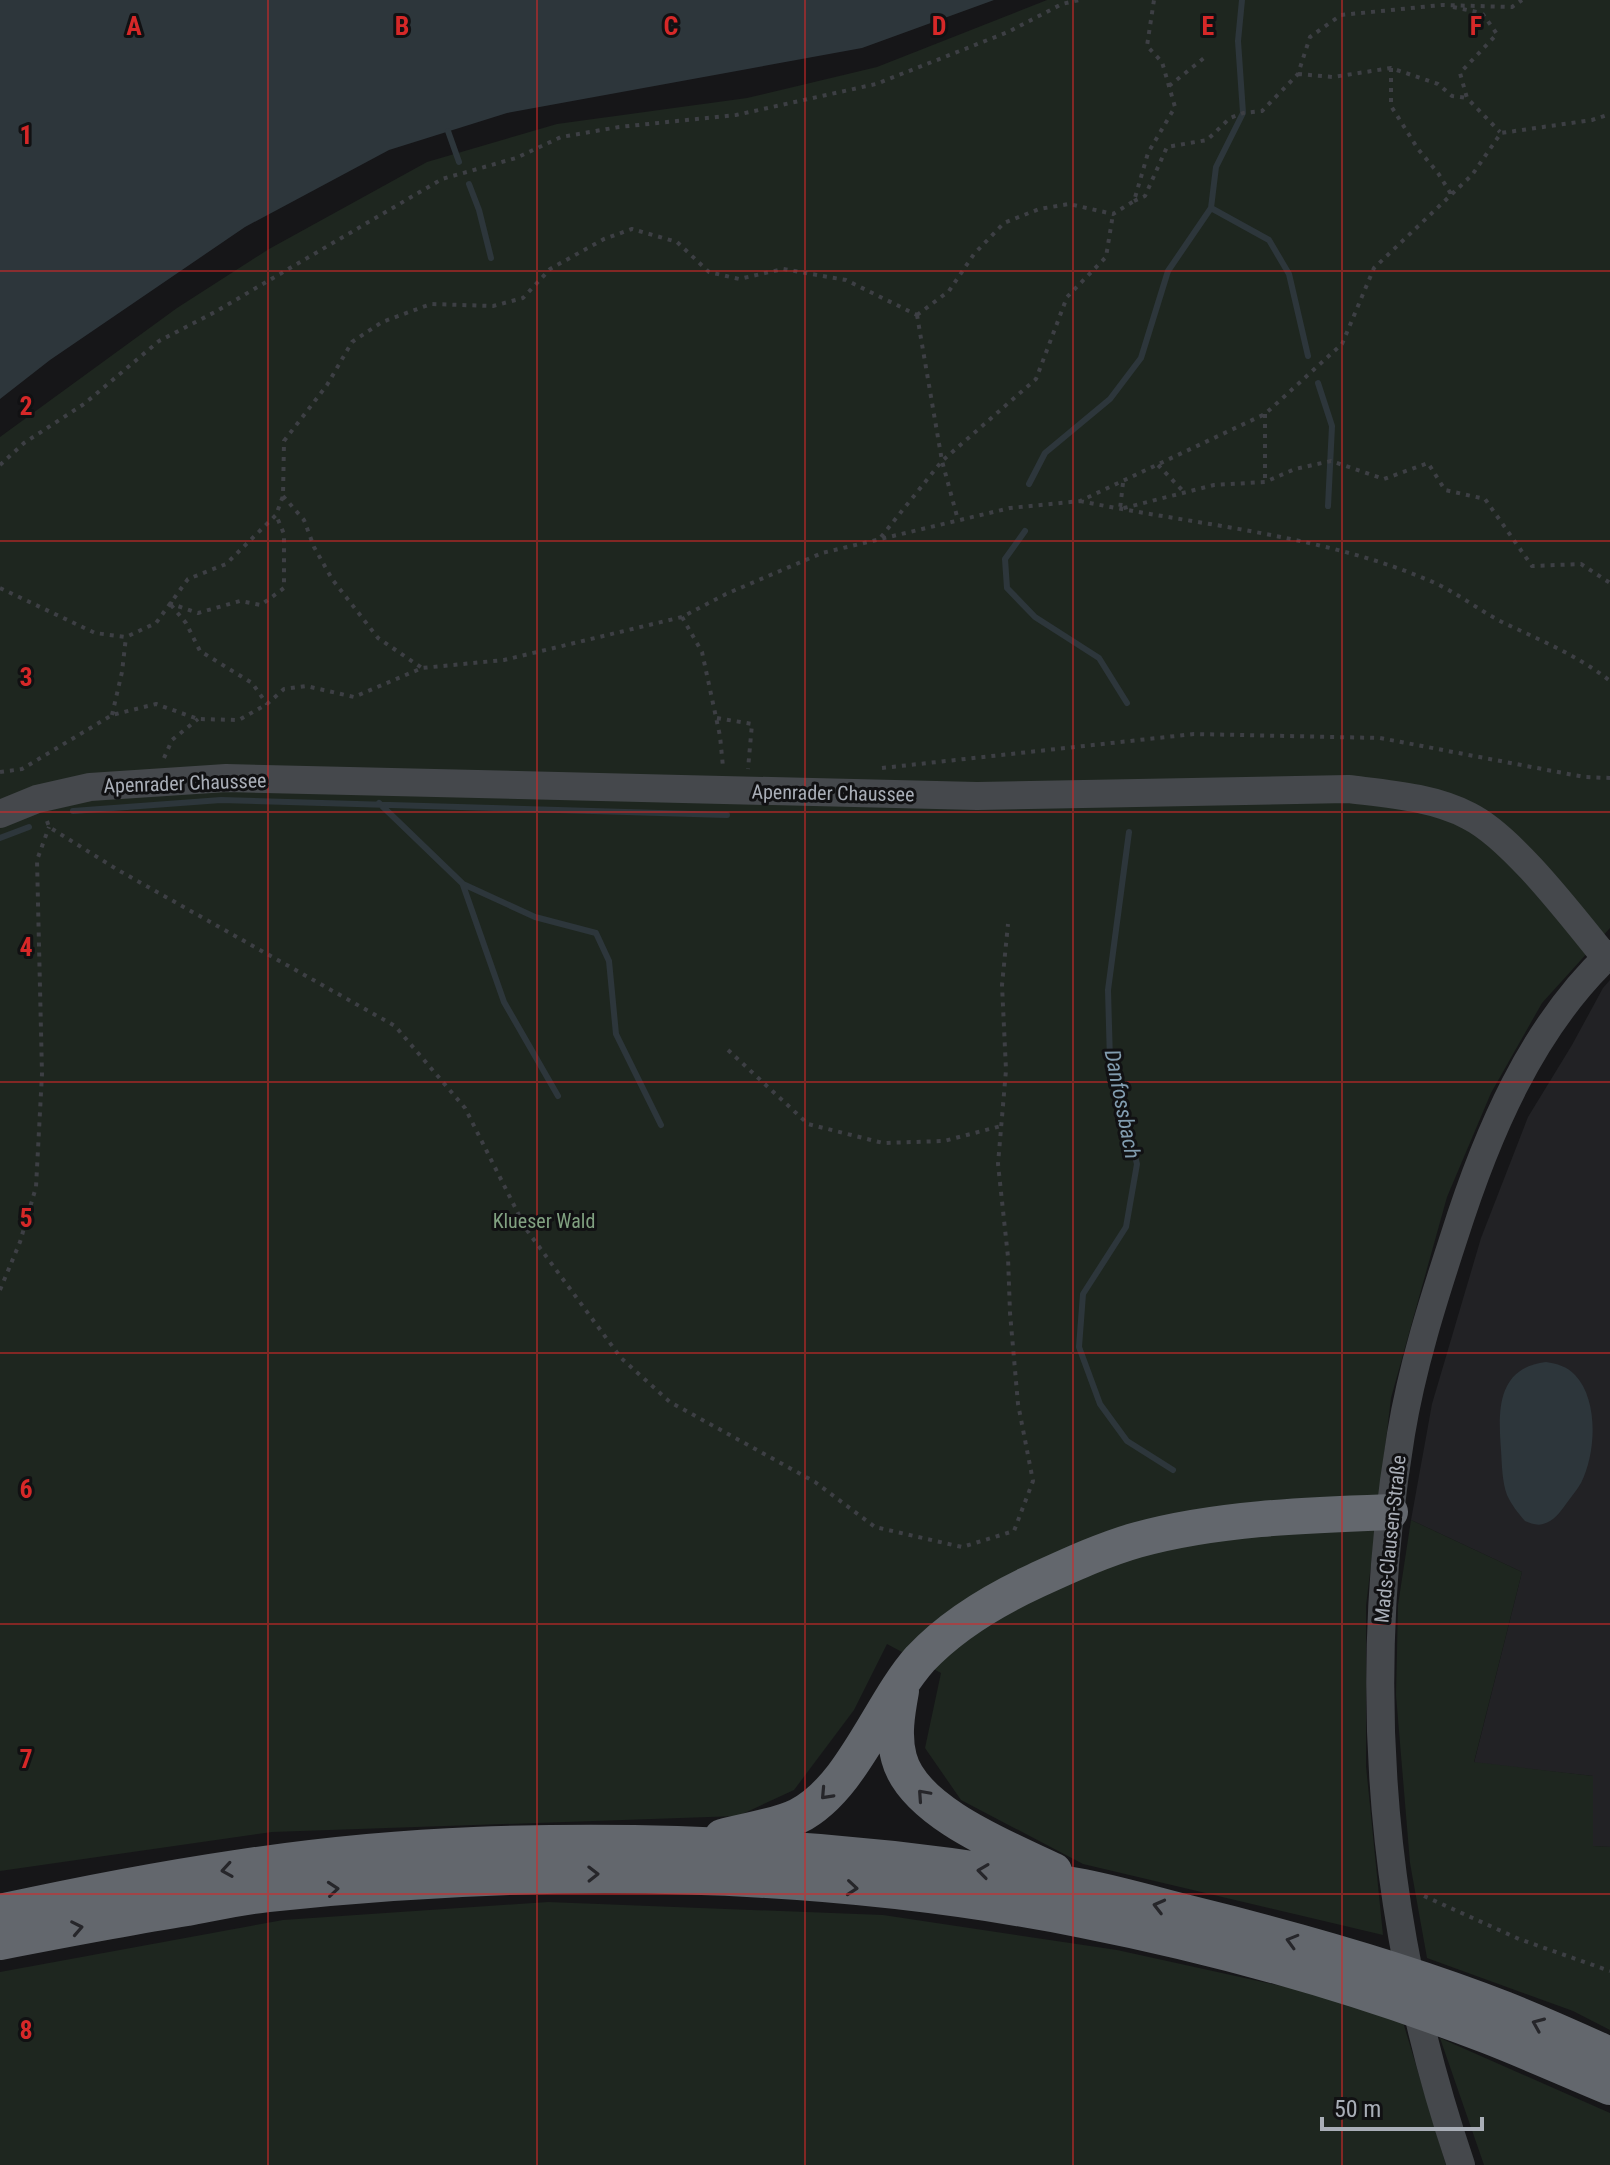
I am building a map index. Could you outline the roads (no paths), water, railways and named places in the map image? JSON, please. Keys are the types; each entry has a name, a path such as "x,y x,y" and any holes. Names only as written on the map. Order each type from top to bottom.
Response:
{"highway":[{"path":"689,1845 796,1817 821,1801 839,1780 920,1660 948,1633 1007,1594 1076,1562 1137,1540 1214,1525 1296,1516 1390,1512"},
{"path":"902,1683 895,1725 899,1760 913,1784 935,1808 992,1841 1087,1888"},
{"path":"0,1912 141,1882 262,1864 374,1853 488,1845 598,1843 796,1851 904,1861 1087,1888 1231,1923 1362,1961 1501,2008 1610,2055"},
{"path":"0,1942 264,1894 473,1877 627,1875 792,1882 1000,1906 1085,1921 1229,1955 1352,1990 1487,2036 1610,2087"}],"street":[{"name":"Apenrader Chaussee","path":"0,814 37,799 90,787 226,778 725,780 977,796 1348,789 1408,797 1468,815 1490,830 1608,956"},
{"name":"Mads-Clausen-Straße","path":"1461,2165 1435,2085 1411,1992 1393,1881 1382,1783 1379,1704 1381,1627 1390,1512 1414,1369 1466,1200 1500,1114 1541,1041 1574,994 1608,956"}],"waterway":[{"name":"Danfossbach","path":"1029,484 1045,453 1110,399 1141,358 1168,271 1211,208 1216,167 1243,113 1238,41 1242,0"},
{"path":"448,131 459,162"},
{"path":"469,184 491,258"},
{"path":"1211,208 1269,240 1289,274 1308,356"},
{"path":"1318,383 1332,426 1328,506"},
{"name":"Danfossbach","path":"1025,531 1005,559 1007,588 1035,617 1099,658 1127,703"},
{"path":"73,811 221,800 727,815"},
{"path":"379,803 463,884 535,917 596,933 609,961 616,1034 661,1125"},
{"path":"0,838 29,827"},
{"name":"Danfossbach","path":"1129,832 1108,990 1110,1061 1137,1164 1126,1227 1083,1294 1079,1347 1100,1404 1127,1441 1173,1470"},
{"path":"463,885 504,1002 558,1096"}],"park label":[{"name":"Klueser Wald","path":"544,1221"}]}
